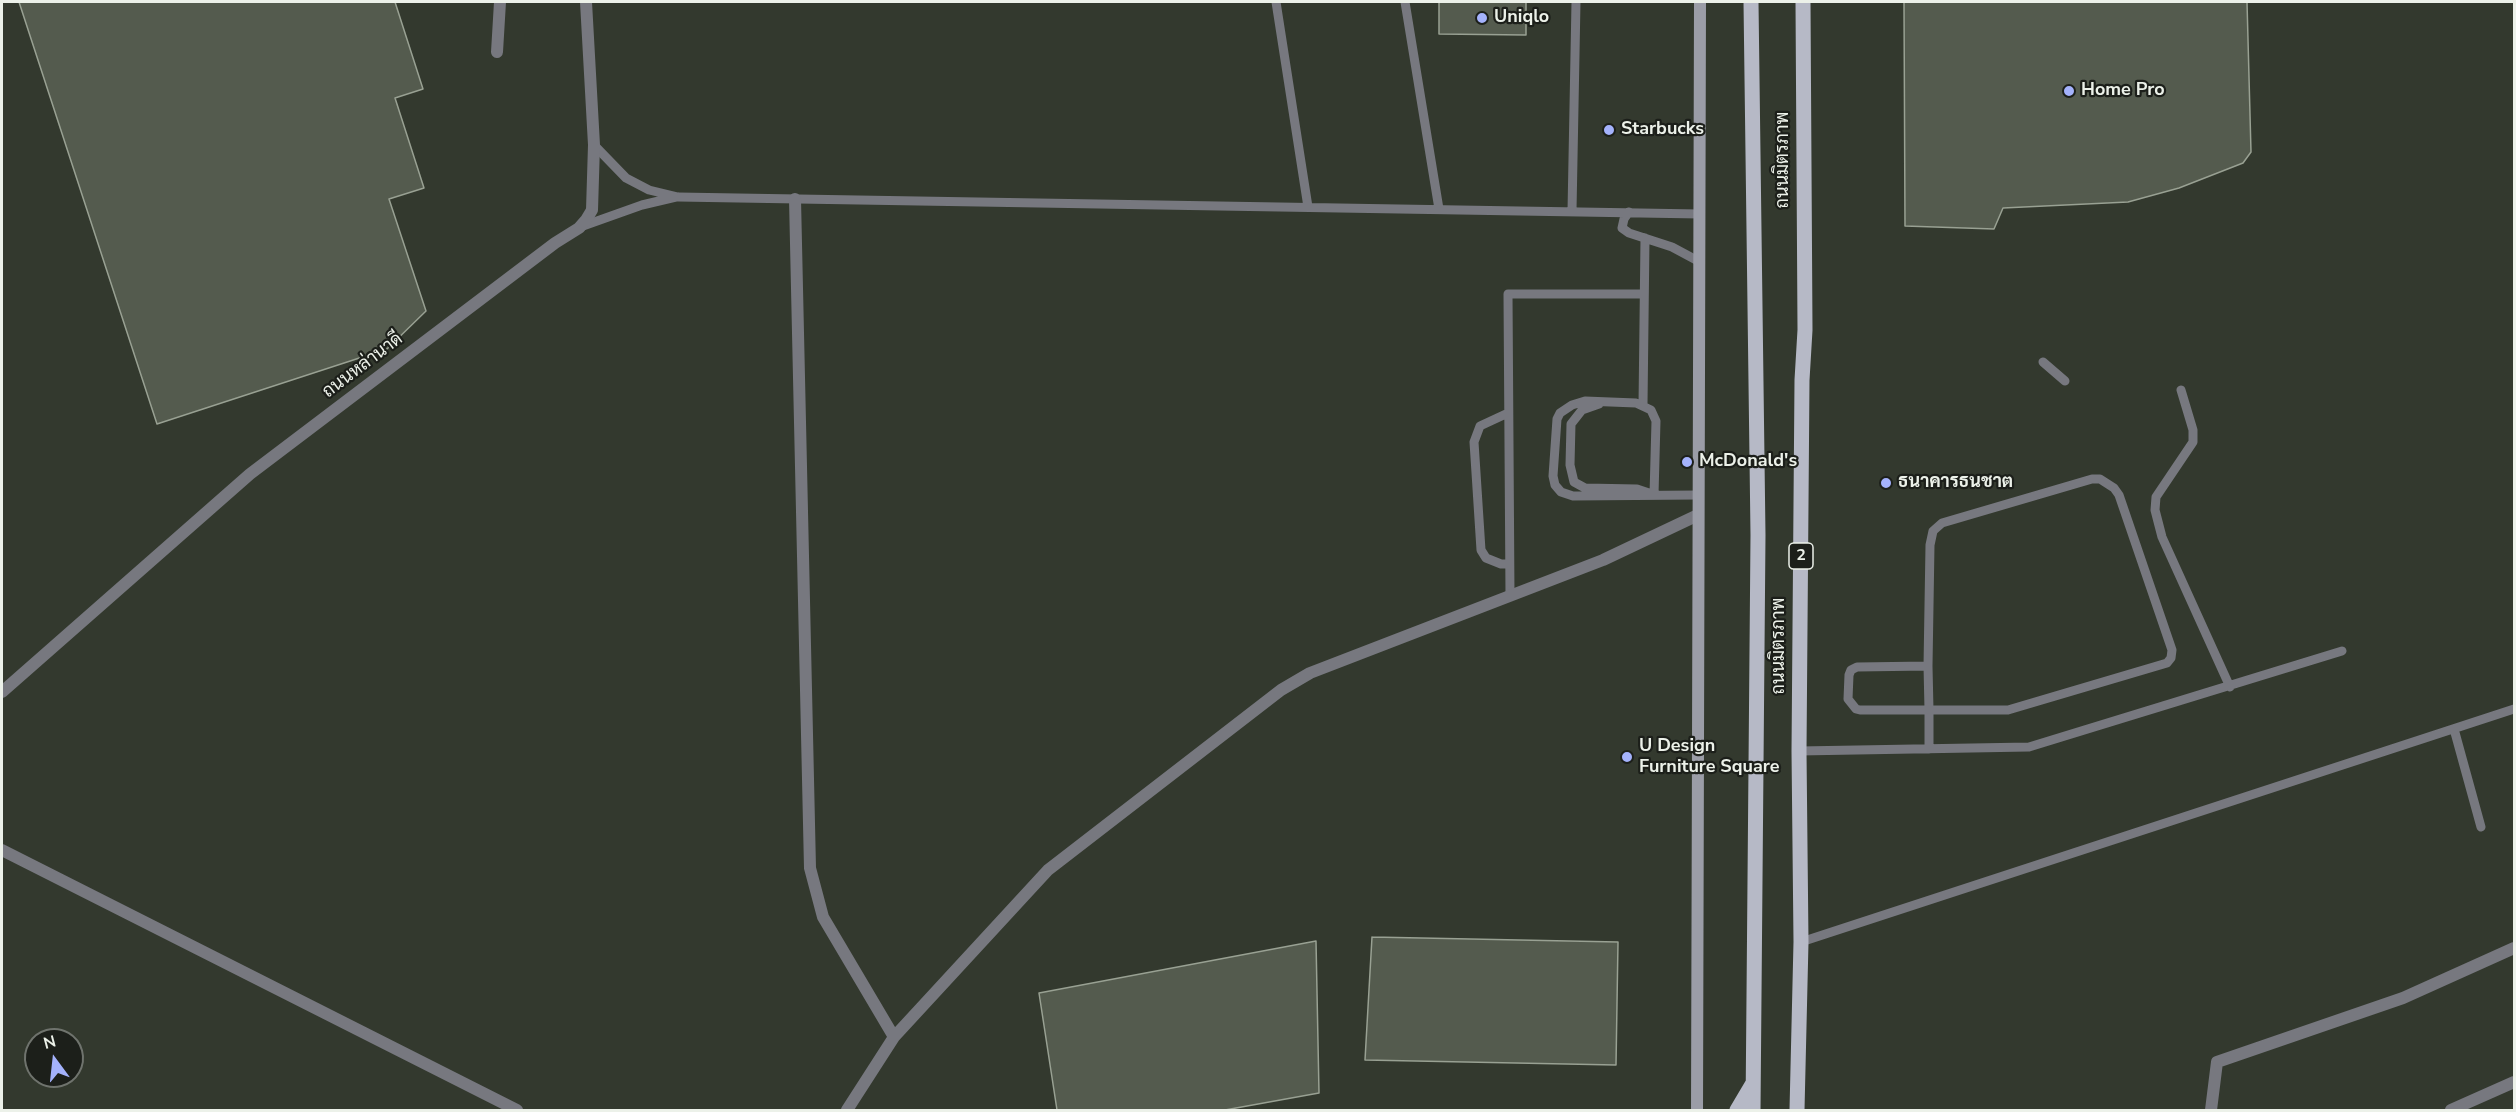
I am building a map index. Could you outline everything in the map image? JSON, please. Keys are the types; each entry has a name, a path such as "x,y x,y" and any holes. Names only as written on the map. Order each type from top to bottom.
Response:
{"main road":[{"path":"1697,1110 1700,2"},
{"name":"ถนนมิตรภาพ","path":"1797,1110 1801,942 1799,751 1802,390 1805,330 1803,2"},
{"name":"ถนนมิตรภาพ","path":"1750,5 1758,535 1753,1110"},
{"path":"1737,1110 1754,1083"}],"street":[{"path":"497,52 500,2"},
{"path":"579,228 592,210 594,145 586,2"},
{"path":"795,199 810,868 823,917 894,1037"},
{"name":"ถนนหล่านาดี","path":"2,692 250,474 555,243 579,228"},
{"path":"847,1110 894,1037 1048,870 1281,690 1310,673 1603,560 1698,515"},
{"path":"2,850 518,1110"},
{"path":"2211,1110 2217,1062 2403,998 2514,948"},
{"path":"2451,1110 2514,1082"}],"lane":[{"path":"1276,2 1308,207"},
{"path":"1405,2 1439,209"},
{"path":"1572,211 1576,2"},
{"path":"594,145 626,178 649,189 678,197 1700,214"},
{"path":"579,228 598,219 678,197"},
{"path":"1629,212 1622,228 1629,233 1672,247 1700,262"},
{"path":"1643,405 1645,238"},
{"path":"1510,596 1508,294 1644,294"},
{"path":"2043,362 2065,381"},
{"path":"2181,390 2193,430 2193,442 2156,497 2155,510 2162,537 2230,687"},
{"path":"1654,495 1656,421 1651,410 1643,405 1585,401 1560,412 1557,419 1555,485 1561,492 1573,496 1698,495"},
{"path":"1605,402 1582,410 1572,424 1571,476 1574,482 1585,489 1637,489 1654,495"},
{"path":"1508,413 1480,426 1474,442 1481,550 1486,558 1501,564 1509,564"},
{"path":"1928,666 1857,667 1851,670 1849,675 1848,699 1856,709 1860,710 1929,710 2018,708 2167,663 2171,658 2172,650 2119,495 2114,488 2100,479 2092,479 1942,523 1936,527 1930,545 1928,666 1929,710 1929,749"},
{"path":"1799,751 2029,747 2342,651"},
{"path":"1801,942 2514,709"},
{"path":"2454,729 2481,827"}],"building":[{"path":"19,2 395,2 423,89 395,98 424,188 389,199 426,311 387,349 157,424"},
{"name":"Uniqlo","path":"1439,2 1526,2 1526,35 1439,34"},
{"path":"1904,2 2247,2 2251,152 2243,163 2179,188 2128,202 2003,208 1994,229 1905,226"},
{"path":"1372,937 1618,942 1616,1065 1365,1060"},
{"path":"1316,941 1319,1093 1225,1110 1057,1110 1039,993"}],"place":[{"name":"Uniqlo","path":"1482,18"},
{"name":"Home Pro","path":"2069,91"},
{"name":"Starbucks","path":"1609,130"},
{"name":"McDonald's","path":"1687,462"},
{"name":"ธนาคารธนชาต","path":"1886,483"},
{"name":"U Design Furniture Square","path":"1627,757"}]}
